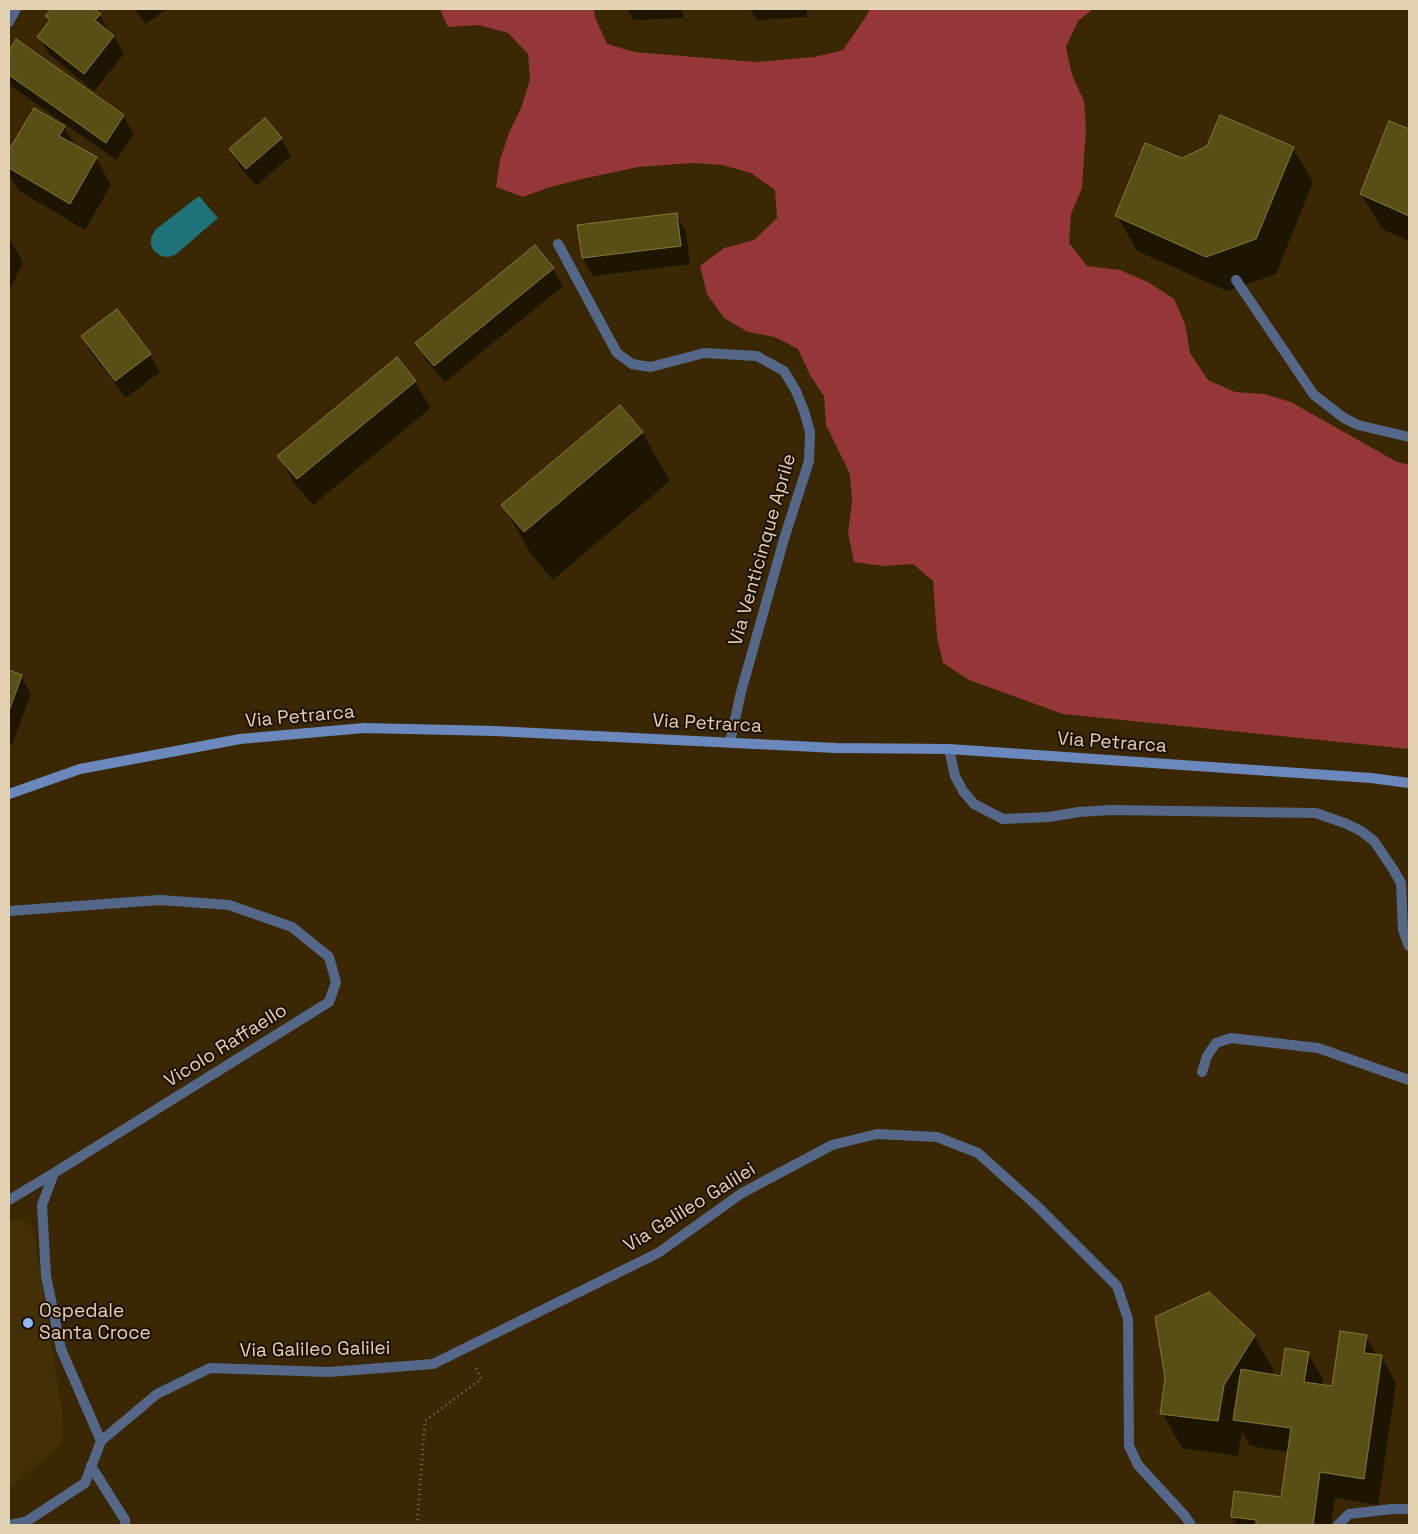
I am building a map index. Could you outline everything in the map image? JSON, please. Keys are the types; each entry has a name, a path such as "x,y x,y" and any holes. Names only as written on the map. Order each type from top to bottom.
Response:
{"street":[{"path":"9,22 16,9"},
{"name":"Via Venticinque Aprile","path":"558,244 617,353 632,364 651,367 704,352 757,356 784,371 796,391 804,411 810,432 809,461 784,539 741,692 730,742"},
{"path":"1236,280 1314,395 1344,418 1358,425 1409,437"},
{"name":"Via Petrarca","path":"9,794 80,770 240,740 364,728 495,731 836,748 949,749 1371,778 1409,783"},
{"path":"949,749 955,776 963,790 974,804 1003,820 1111,810 1316,813 1347,824 1361,831 1374,841 1394,869 1401,883 1403,930 1409,946"},
{"name":"Vicolo Raffaello","path":"9,911 160,900 229,905 292,927 328,957 336,982 329,1002 9,1200"},
{"path":"1202,1072 1207,1056 1216,1043 1231,1038 1318,1048 1409,1080"},
{"name":"Via Galileo Galilei","path":"10,1525 27,1521 85,1483 101,1441 157,1394 210,1368 329,1372 433,1364 658,1253 742,1193 832,1144 877,1134 937,1137 978,1153 1036,1205 1117,1286 1128,1318 1129,1446 1138,1465 1191,1525"},
{"path":"54,1172 42,1205 46,1276 61,1349 101,1441"},
{"path":"91,1466 125,1520 125,1525"},
{"path":"1338,1525 1349,1514 1409,1509"}],"path":[{"path":"417,1525 425,1422 481,1379 467,1348"}],"shaded area":[{"path":"440,9 594,9 595,17 607,44 634,52 756,62 815,57 843,50 870,9 1093,9 1078,21 1066,47 1072,75 1084,101 1086,129 1082,188 1071,214 1069,243 1087,266 1120,270 1148,282 1174,299 1185,324 1190,353 1208,380 1235,392 1264,394 1291,402 1397,462 1409,465 1409,749 1063,714 969,680 943,663 937,637 933,581 913,564 883,566 854,562 848,533 852,502 850,474 826,425 824,396 810,375 798,349 775,337 748,332 724,318 707,294 700,266 724,248 754,240 777,218 775,190 751,173 722,165 693,163 638,167 547,188 523,197 496,187 500,160 530,80 528,54 508,33 479,25 448,27"},
{"name":"Ospedale Santa Croce","path":"24,1220 33,1229 63,1417 63,1442 9,1489 9,1221"}],"water":[{"path":"199,196 218,218 175,255 161,256 154,251 151,245 151,238 155,230"}],"building":[{"path":"51,9 94,9 101,14 95,20 114,36 84,74 37,37 50,20 45,16"},
{"path":"16,39 124,115 106,143 9,75 9,51"},
{"path":"34,108 65,126 59,136 97,157 70,204 9,168 9,150"},
{"path":"1220,115 1294,147 1256,239 1206,257 1115,216 1145,143 1182,158 1207,146"},
{"path":"265,118 282,138 246,169 229,149"},
{"path":"1389,121 1409,129 1409,216 1360,194"},
{"path":"677,213 681,246 582,258 577,225"},
{"path":"535,245 554,268 434,366 415,343"},
{"path":"117,309 151,354 115,381 81,336"},
{"path":"397,357 416,381 297,479 277,456"},
{"path":"620,405 643,432 524,532 501,505"},
{"path":"9,670 22,675 9,711"},
{"path":"1209,1292 1255,1335 1224,1385 1218,1421 1160,1414 1165,1378 1155,1317"},
{"path":"1340,1331 1367,1335 1364,1353 1382,1355 1364,1479 1320,1472 1313,1525 1256,1525 1256,1520 1231,1517 1234,1491 1281,1497 1291,1428 1233,1420 1241,1369 1281,1376 1285,1348 1309,1352 1304,1382 1332,1386"}],"place":[{"name":"Ospedale Santa Croce","path":"28,1323"}]}
